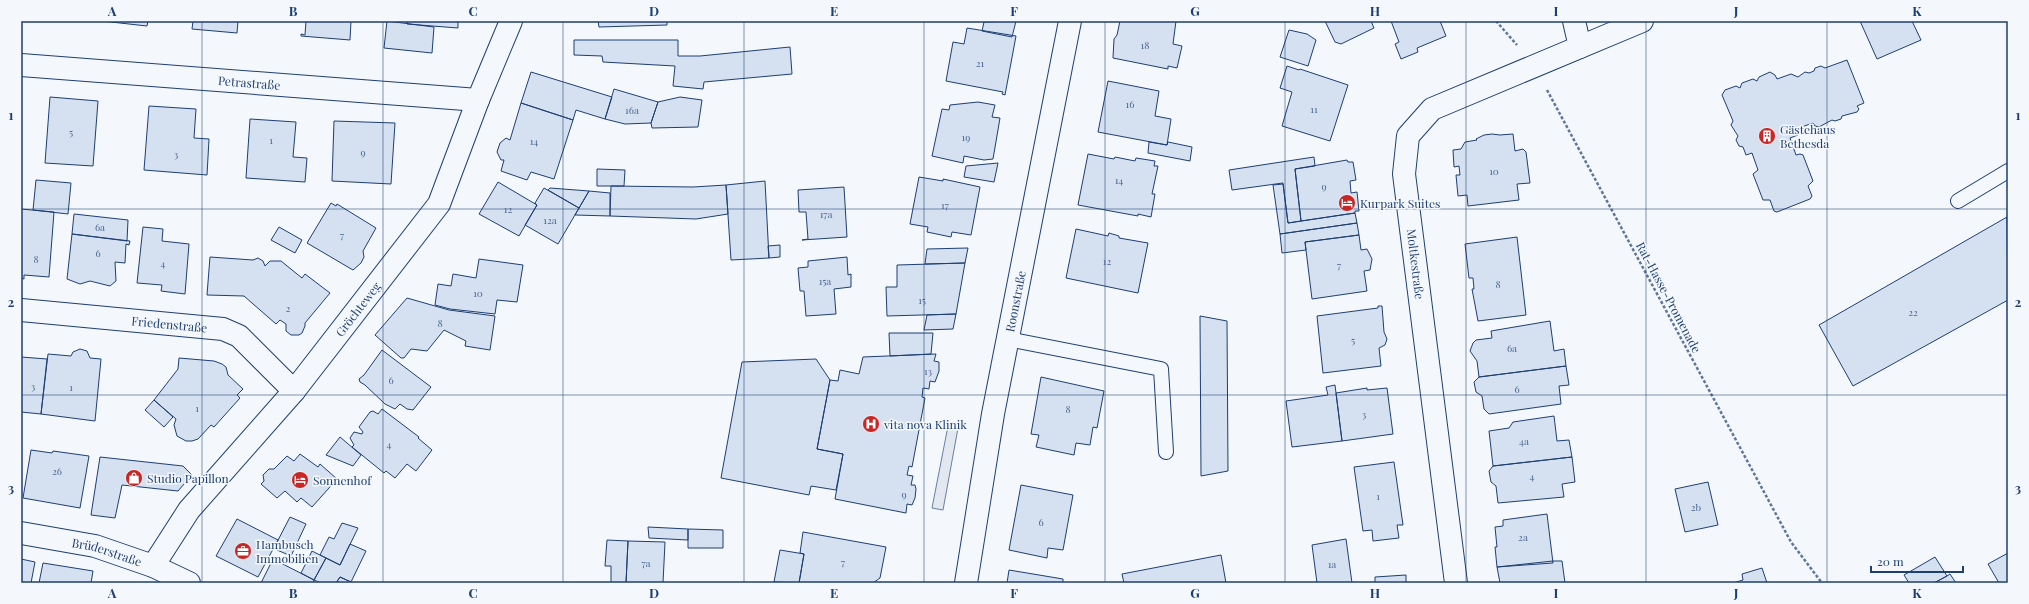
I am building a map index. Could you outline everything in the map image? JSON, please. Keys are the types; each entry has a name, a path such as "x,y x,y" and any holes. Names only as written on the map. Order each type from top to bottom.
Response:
{"street":[{"name":"Gröchteweg","path":"153,566 189,510 294,391 440,204 478,100 511,21"},
{"name":"Roonstraße","path":"966,583 993,414 1070,21"},
{"path":"1574,21 1580,48"},
{"name":"Moltkestraße","path":"1456,583 1404,174 1408,136 1432,109 1642,21"},
{"name":"Petrastraße","path":"21,65 478,100"},
{"name":"Friedenstraße","path":"21,310 223,329 239,336 294,391"},
{"name":"Brüderstraße","path":"21,533 95,546 153,566 189,583"}],"lane":[{"path":"1958,201 2008,171"},
{"path":"1008,339 1161,369 1166,452"}],"path":[{"name":"Rat-Hasse-Promenade","path":"1496,21 1535,67 1791,542 1822,583"}],"shaded area":[{"path":"948,426 958,428 943,510 932,508"}],"building":[{"path":"102,21 148,21 147,26"},
{"path":"193,21 238,21 237,33 192,29"},
{"path":"306,21 351,21 350,40 301,36 301,34 305,35"},
{"path":"387,21 434,27 432,53 384,48"},
{"path":"407,21 458,21 458,28 407,24"},
{"path":"598,21 667,21 667,25 599,27"},
{"path":"1016,21 1012,37 982,31 984,22"},
{"path":"1120,21 1176,21 1173,44 1182,46 1177,68 1168,66 1168,69 1113,58 1114,39 1117,35"},
{"path":"1325,21 1371,21 1374,28 1341,44 1335,42"},
{"path":"1391,21 1440,21 1446,36 1417,48 1418,52 1401,59 1395,44 1399,42"},
{"path":"1860,21 1912,21 1921,40 1877,59"},
{"path":"967,28 1016,36 1005,95 1002,94 1003,92 946,81 953,42 964,44"},
{"path":"1289,30 1307,34 1316,40 1308,66 1280,57"},
{"path":"574,40 678,40 678,56 700,56 790,47 792,74 704,82 703,89 673,86 675,66 603,62 602,56 574,55"},
{"name":"Gästehaus Bethesda","path":"1847,60 1864,103 1857,106 1859,109 1857,112 1842,116 1841,119 1835,121 1832,120 1819,127 1815,126 1813,123 1796,129 1798,135 1790,138 1796,155 1803,155 1813,181 1808,186 1812,196 1810,199 1777,212 1774,211 1770,200 1763,200 1753,174 1758,170 1752,153 1746,155 1743,147 1739,146 1736,140 1738,136 1731,125 1733,121 1722,95 1725,90 1736,86 1740,88 1742,83 1753,79 1757,81 1759,77 1770,72 1775,75 1777,79 1791,74 1798,77 1805,72 1809,73 1814,71 1815,68 1821,66 1825,68"},
{"path":"1287,66 1348,85 1330,141 1282,126 1292,92 1280,88"},
{"path":"531,72 612,97 605,119 576,110 573,120 521,103"},
{"path":"1108,81 1159,91 1155,116 1171,119 1167,145 1098,132"},
{"path":"614,89 658,102 651,123 625,124 605,119"},
{"path":"50,97 98,101 93,166 45,163"},
{"path":"680,97 702,100 698,127 652,128 651,123 658,102"},
{"path":"978,102 995,105 992,117 1000,118 993,159 984,160 964,156 963,163 932,156 942,109 949,110 950,105"},
{"path":"521,103 573,120 554,179 531,172 527,180 501,171 504,160 501,160 497,152 500,143 506,138 510,140"},
{"path":"149,106 196,109 194,138 209,139 207,175 144,170"},
{"path":"250,119 296,122 293,157 307,158 305,182 246,178"},
{"path":"334,121 395,123 391,184 332,181"},
{"path":"1513,134 1515,151 1523,149 1526,152 1530,183 1517,184 1519,200 1468,206 1467,195 1458,196 1456,175 1460,175 1459,166 1454,167 1453,150 1461,149 1465,142 1477,140 1476,139 1484,135"},
{"path":"1149,142 1167,145 1168,142 1192,147 1190,161 1148,153"},
{"path":"1088,154 1114,159 1115,157 1135,161 1136,158 1155,161 1154,166 1158,166 1152,194 1155,194 1151,217 1078,205"},
{"path":"1314,157 1315,166 1295,169 1301,221 1288,223 1283,183 1232,190 1229,170"},
{"path":"1347,160 1348,162 1353,162 1356,180 1350,181 1351,193 1357,192 1359,211 1355,211 1355,213 1301,221 1295,169"},
{"path":"998,163 994,182 964,177 966,166"},
{"path":"597,169 625,170 624,186 597,186"},
{"path":"919,177 943,181 943,179 980,187 971,235 952,232 951,237 927,232 928,227 910,224"},
{"path":"36,180 71,183 68,214 33,210"},
{"path":"765,181 769,258 731,260 726,185"},
{"path":"498,182 537,205 519,236 479,214"},
{"path":"1283,184 1288,223 1355,213 1357,223 1280,234 1273,185"},
{"path":"726,185 728,214 696,219 610,216 611,186 693,187"},
{"path":"844,187 847,237 802,240 808,239 806,212 799,212 798,190"},
{"path":"544,188 579,208 558,244 525,225 537,205 535,203"},
{"path":"550,188 589,191 579,208 548,190"},
{"path":"589,191 610,193 610,216 575,215"},
{"path":"331,203 336,206 337,204 376,228 363,251 364,257 361,263 353,270 307,243"},
{"path":"21,209 54,212 49,277 24,275 24,279 21,278"},
{"path":"74,214 128,220 127,241 72,234"},
{"path":"2007,217 2008,300 1853,386 1819,325"},
{"path":"1357,223 1359,235 1305,242 1306,250 1282,253 1280,234"},
{"path":"143,227 163,229 162,241 189,244 185,294 161,291 162,285 137,283"},
{"path":"279,227 302,240 295,253 271,240"},
{"path":"1076,229 1108,236 1109,233 1119,236 1119,238 1148,243 1138,293 1066,278"},
{"path":"72,234 130,241 129,245 126,244 125,263 115,262 116,281 110,286 90,281 80,284 67,279"},
{"path":"1359,235 1361,250 1367,249 1372,259 1370,270 1364,271 1367,291 1312,299 1305,242"},
{"path":"1517,237 1526,315 1478,321 1472,289 1474,289 1473,278 1469,278 1465,244"},
{"path":"780,245 780,257 769,258 768,246"},
{"path":"968,248 965,263 925,264 927,249"},
{"path":"210,257 253,260 258,258 263,261 265,266 270,261 281,261 302,278 305,274 330,293 305,323 302,333 299,335 291,335 286,331 286,324 280,320 276,324 244,296 207,295"},
{"path":"847,257 848,275 851,274 851,287 834,289 836,314 806,316 804,291 800,291 798,268 808,267 808,261"},
{"path":"479,259 523,265 517,302 497,300 495,314 450,309 435,305 438,284 451,286 453,274 476,278"},
{"path":"965,263 956,314 887,316 886,287 897,287 897,265"},
{"path":"407,298 449,310 495,316 490,350 465,346 466,341 444,330 427,351 411,349 404,358 401,358 375,335"},
{"path":"1378,306 1382,306 1384,332 1387,339 1385,345 1379,348 1381,366 1323,373 1317,316 1378,308"},
{"path":"956,314 953,329 924,330 927,315"},
{"path":"1200,316 1227,321 1228,471 1201,476"},
{"path":"1550,321 1554,351 1564,349 1566,366 1479,377 1477,361 1470,351 1476,340 1492,338 1491,331"},
{"path":"889,333 933,333 931,354 890,356"},
{"path":"80,349 87,351 90,358 101,359 95,421 41,414 48,354 71,356 73,352"},
{"path":"382,350 431,387 413,410 407,409 400,404 395,409 385,404 360,382 359,379 364,375"},
{"name":"vita nova Klinik","path":"936,354 934,361 939,362 939,371 935,382 930,381 929,389 923,388 922,397 925,398 912,467 909,466 907,475 913,476 911,485 915,485 916,489 915,498 912,505 907,504 906,513 835,499 843,454 817,449 830,380 838,381 840,370 859,374 863,357"},
{"path":"21,357 47,359 41,414 21,412"},
{"path":"179,358 214,361 222,364 226,367 228,375 243,389 237,395 240,398 214,427 211,425 198,439 192,441 186,441 177,436 174,425 176,419 154,400 178,369"},
{"path":"816,359 830,380 817,449 843,454 836,490 811,486 809,495 721,478 742,362"},
{"path":"1566,366 1569,385 1559,386 1561,404 1489,414 1484,409 1482,396 1476,392 1474,382 1479,377"},
{"path":"1041,377 1104,391 1097,428 1093,427 1090,445 1076,443 1074,455 1036,447 1039,435 1031,434"},
{"path":"1335,385 1342,441 1292,447 1286,401 1328,395 1326,387"},
{"path":"1367,388 1367,390 1387,388 1393,434 1342,441 1336,393"},
{"path":"154,400 173,417 164,427 145,410"},
{"path":"382,409 419,437 418,438 432,450 416,471 407,464 395,478 386,471 384,473 352,447 354,445 350,438 354,432 362,434 363,432 359,427 370,412 373,411 378,414"},
{"path":"1554,416 1557,441 1569,440 1572,457 1493,466 1489,431 1509,428 1513,422"},
{"path":"340,437 361,455 353,466 326,455"},
{"path":"31,450 52,453 53,451 89,456 80,508 23,498"},
{"name":"Sonnenhof","path":"300,454 318,467 320,464 337,479 312,507 301,498 297,502 285,491 277,498 261,484 264,481 263,475 269,469 274,469 287,456 294,461"},
{"path":"100,457 183,466 192,475 178,491 122,485 115,518 91,515"},
{"path":"1572,457 1575,482 1562,484 1564,497 1498,503 1496,486 1491,482 1489,471 1493,466"},
{"path":"1394,462 1403,525 1397,525 1399,538 1373,541 1372,530 1363,531 1354,467"},
{"path":"1708,482 1718,525 1685,532 1675,489"},
{"path":"1021,485 1073,495 1063,550 1048,548 1047,558 1009,550"},
{"path":"1547,514 1553,563 1497,567 1495,527 1503,526 1503,520"},
{"path":"290,517 306,524 291,556 277,550 278,548 275,546"},
{"path":"237,519 278,540 258,577 216,556"},
{"path":"342,523 358,528 340,565 320,555 329,537 334,539"},
{"path":"648,527 688,529 688,540 649,538"},
{"path":"688,529 723,530 723,548 688,548"},
{"path":"803,532 886,547 880,578 873,583 799,583 804,554 800,553"},
{"path":"1346,539 1352,583 1317,583 1312,545"},
{"path":"607,540 628,541 626,583 611,583 611,566 605,566"},
{"path":"628,541 665,542 663,583 626,583"},
{"path":"350,544 366,551 351,582 340,577 336,583 321,583 314,580 326,558 340,565"},
{"path":"780,550 804,554 799,583 774,582"},
{"path":"312,551 326,558 314,580 301,573"},
{"path":"2008,553 2008,583 1999,583 1988,564"},
{"path":"1221,555 1226,583 1124,583 1122,574"},
{"path":"1935,557 1947,576 1934,583 1909,583 1904,575"},
{"path":"21,559 35,562 31,583 21,583"},
{"path":"273,559 314,580 313,583 261,583"},
{"path":"1562,561 1565,583 1500,583 1497,567"},
{"path":"43,563 93,571 91,583 39,583"},
{"path":"1762,568 1767,583 1733,583 1743,580 1742,574"},
{"path":"1009,570 1063,579 1063,583 1007,583"},
{"path":"1950,574 1956,583 1934,583 1947,576"},
{"path":"1406,575 1406,583 1375,583 1375,577"},
{"path":"340,577 351,582 336,583"}],"place":[{"name":"Gästehaus Bethesda","path":"1767,136"},
{"name":"Kurpark Suites","path":"1347,203"},
{"name":"vita nova Klinik","path":"871,424"},
{"name":"Studio Papillon","path":"134,478"},
{"name":"Sonnenhof","path":"300,480"},
{"name":"Hambusch Immobilien","path":"243,551"}]}
